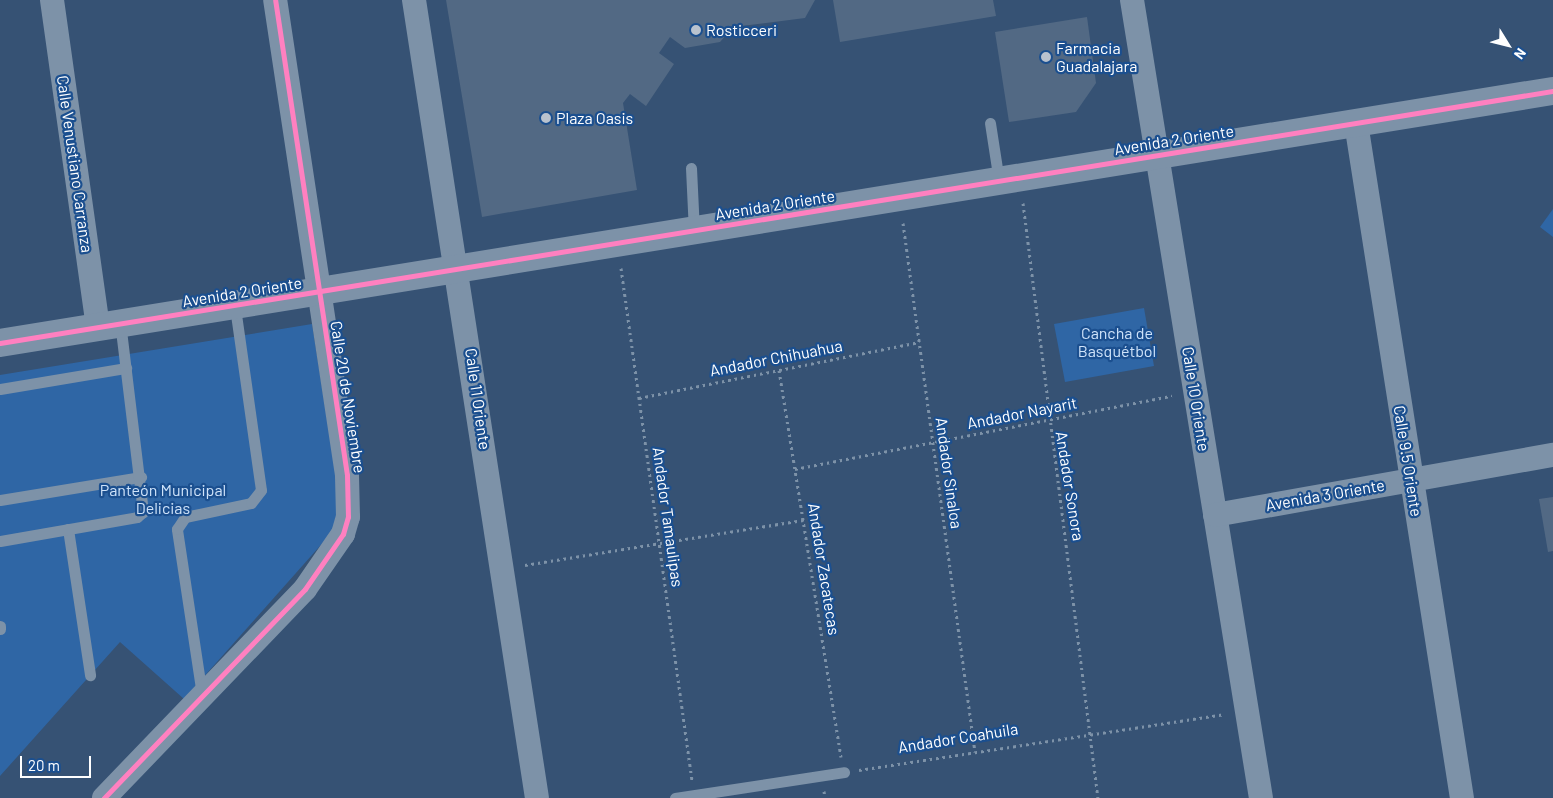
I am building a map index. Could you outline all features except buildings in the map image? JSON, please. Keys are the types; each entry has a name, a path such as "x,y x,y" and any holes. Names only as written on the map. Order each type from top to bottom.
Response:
{"street":[{"name":"Calle Venustiano Carranza","path":"52,0 109,325"},
{"name":"Calle 20 de Noviembre","path":"104,798 305,589 343,534 348,517 347,475 275,0"},
{"name":"Calle 11 Oriente","path":"414,0 458,269 537,798"},
{"name":"Calle 10 Oriente","path":"1132,0 1261,798"},
{"name":"Avenida 2 Oriente","path":"0,344 109,325 235,308 458,269 1553,91"},
{"name":"Calle 9.5 Oriente","path":"1356,123 1462,798"},
{"name":"Avenida 3 Oriente","path":"1215,514 1553,455"}],"lane":[{"path":"990,124 1009,179"},
{"path":"691,168 694,231"},
{"path":"202,695 177,529 185,517 251,504 261,490 235,308"},
{"path":"0,541 137,517 145,502 126,368 109,325"},
{"path":"0,389 126,368"},
{"path":"0,500 141,477"},
{"path":"68,529 90,675"},
{"path":"675,798 844,772"}],"path":[{"path":"503,568 803,520"}],"green space":[{"path":"1553,209 1553,237 1540,227"},
{"name":"Cancha de Basquétbol","path":"1144,308 1154,366 1065,382 1054,324"},
{"name":"Panteón Municipal Delicias","path":"312,324 343,520 184,699 120,642 0,776 0,375"}],"cycle path":[{"path":"104,798 305,589 343,534 348,517 347,475 275,0"},
{"path":"0,343 1553,91"}],"place":[{"name":"Rosticceri","path":"696,30"},
{"name":"Farmacia Guadalajara","path":"1046,57"},
{"name":"Plaza Oasis","path":"546,118"}]}
